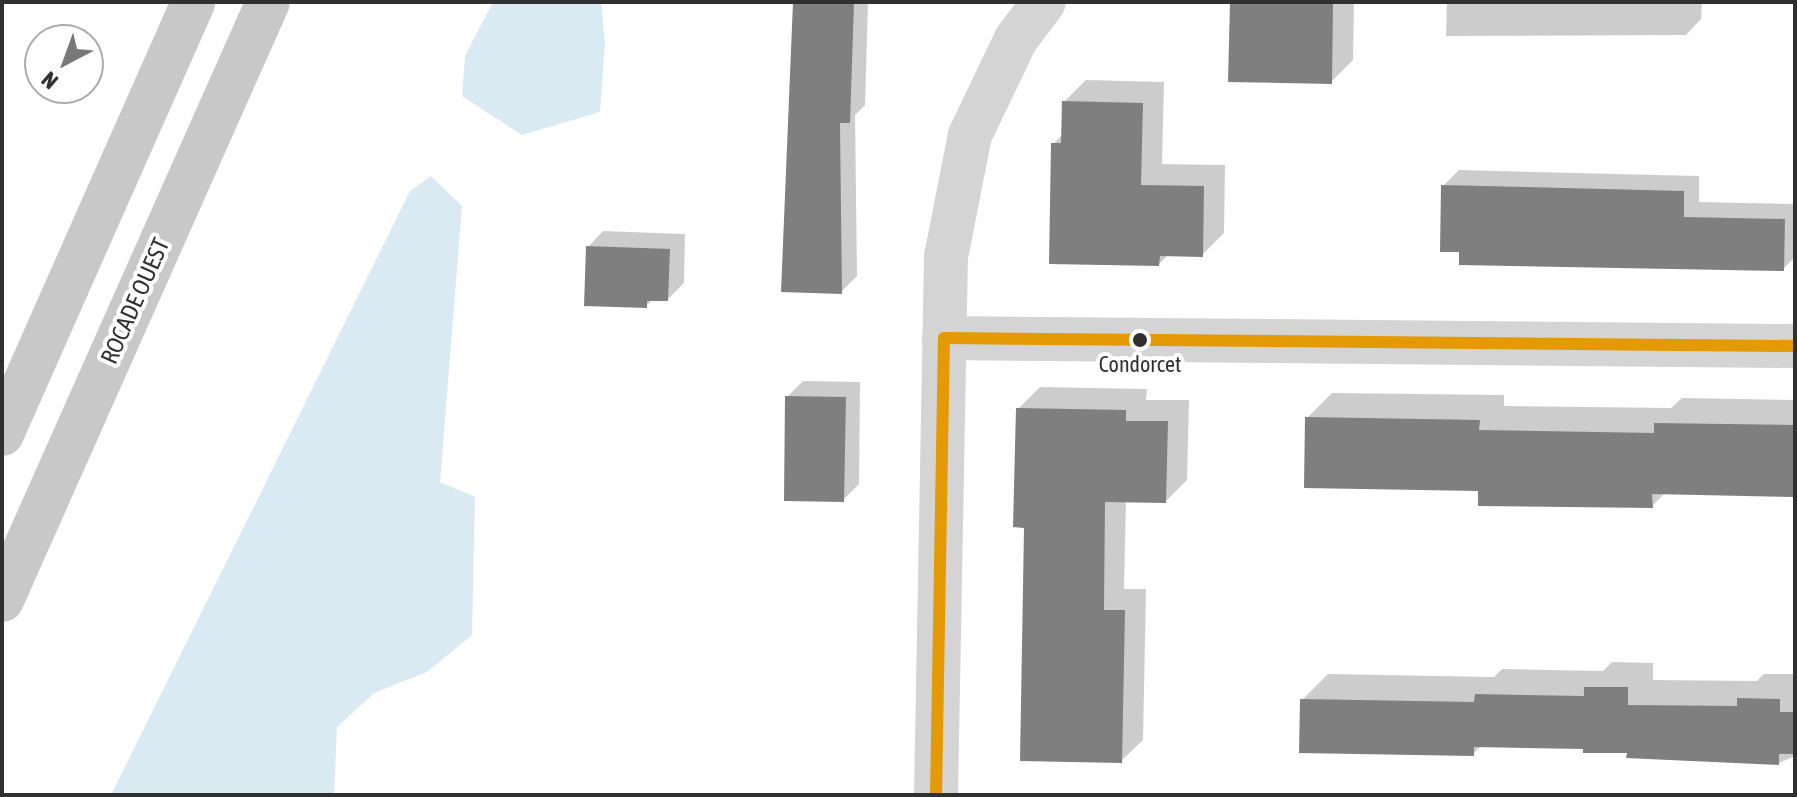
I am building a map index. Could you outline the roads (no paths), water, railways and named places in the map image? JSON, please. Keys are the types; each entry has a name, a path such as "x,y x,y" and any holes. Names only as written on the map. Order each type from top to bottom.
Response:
{"main road":[{"path":"2,434 193,2"},
{"name":"ROCADE OUEST","path":"2,600 268,2"}],"street":[{"path":"936,795 946,257 970,135 1016,39 1044,2"},
{"path":"944,338 1795,346"}],"place":[{"name":"Condorcet","path":"1140,340"}]}
